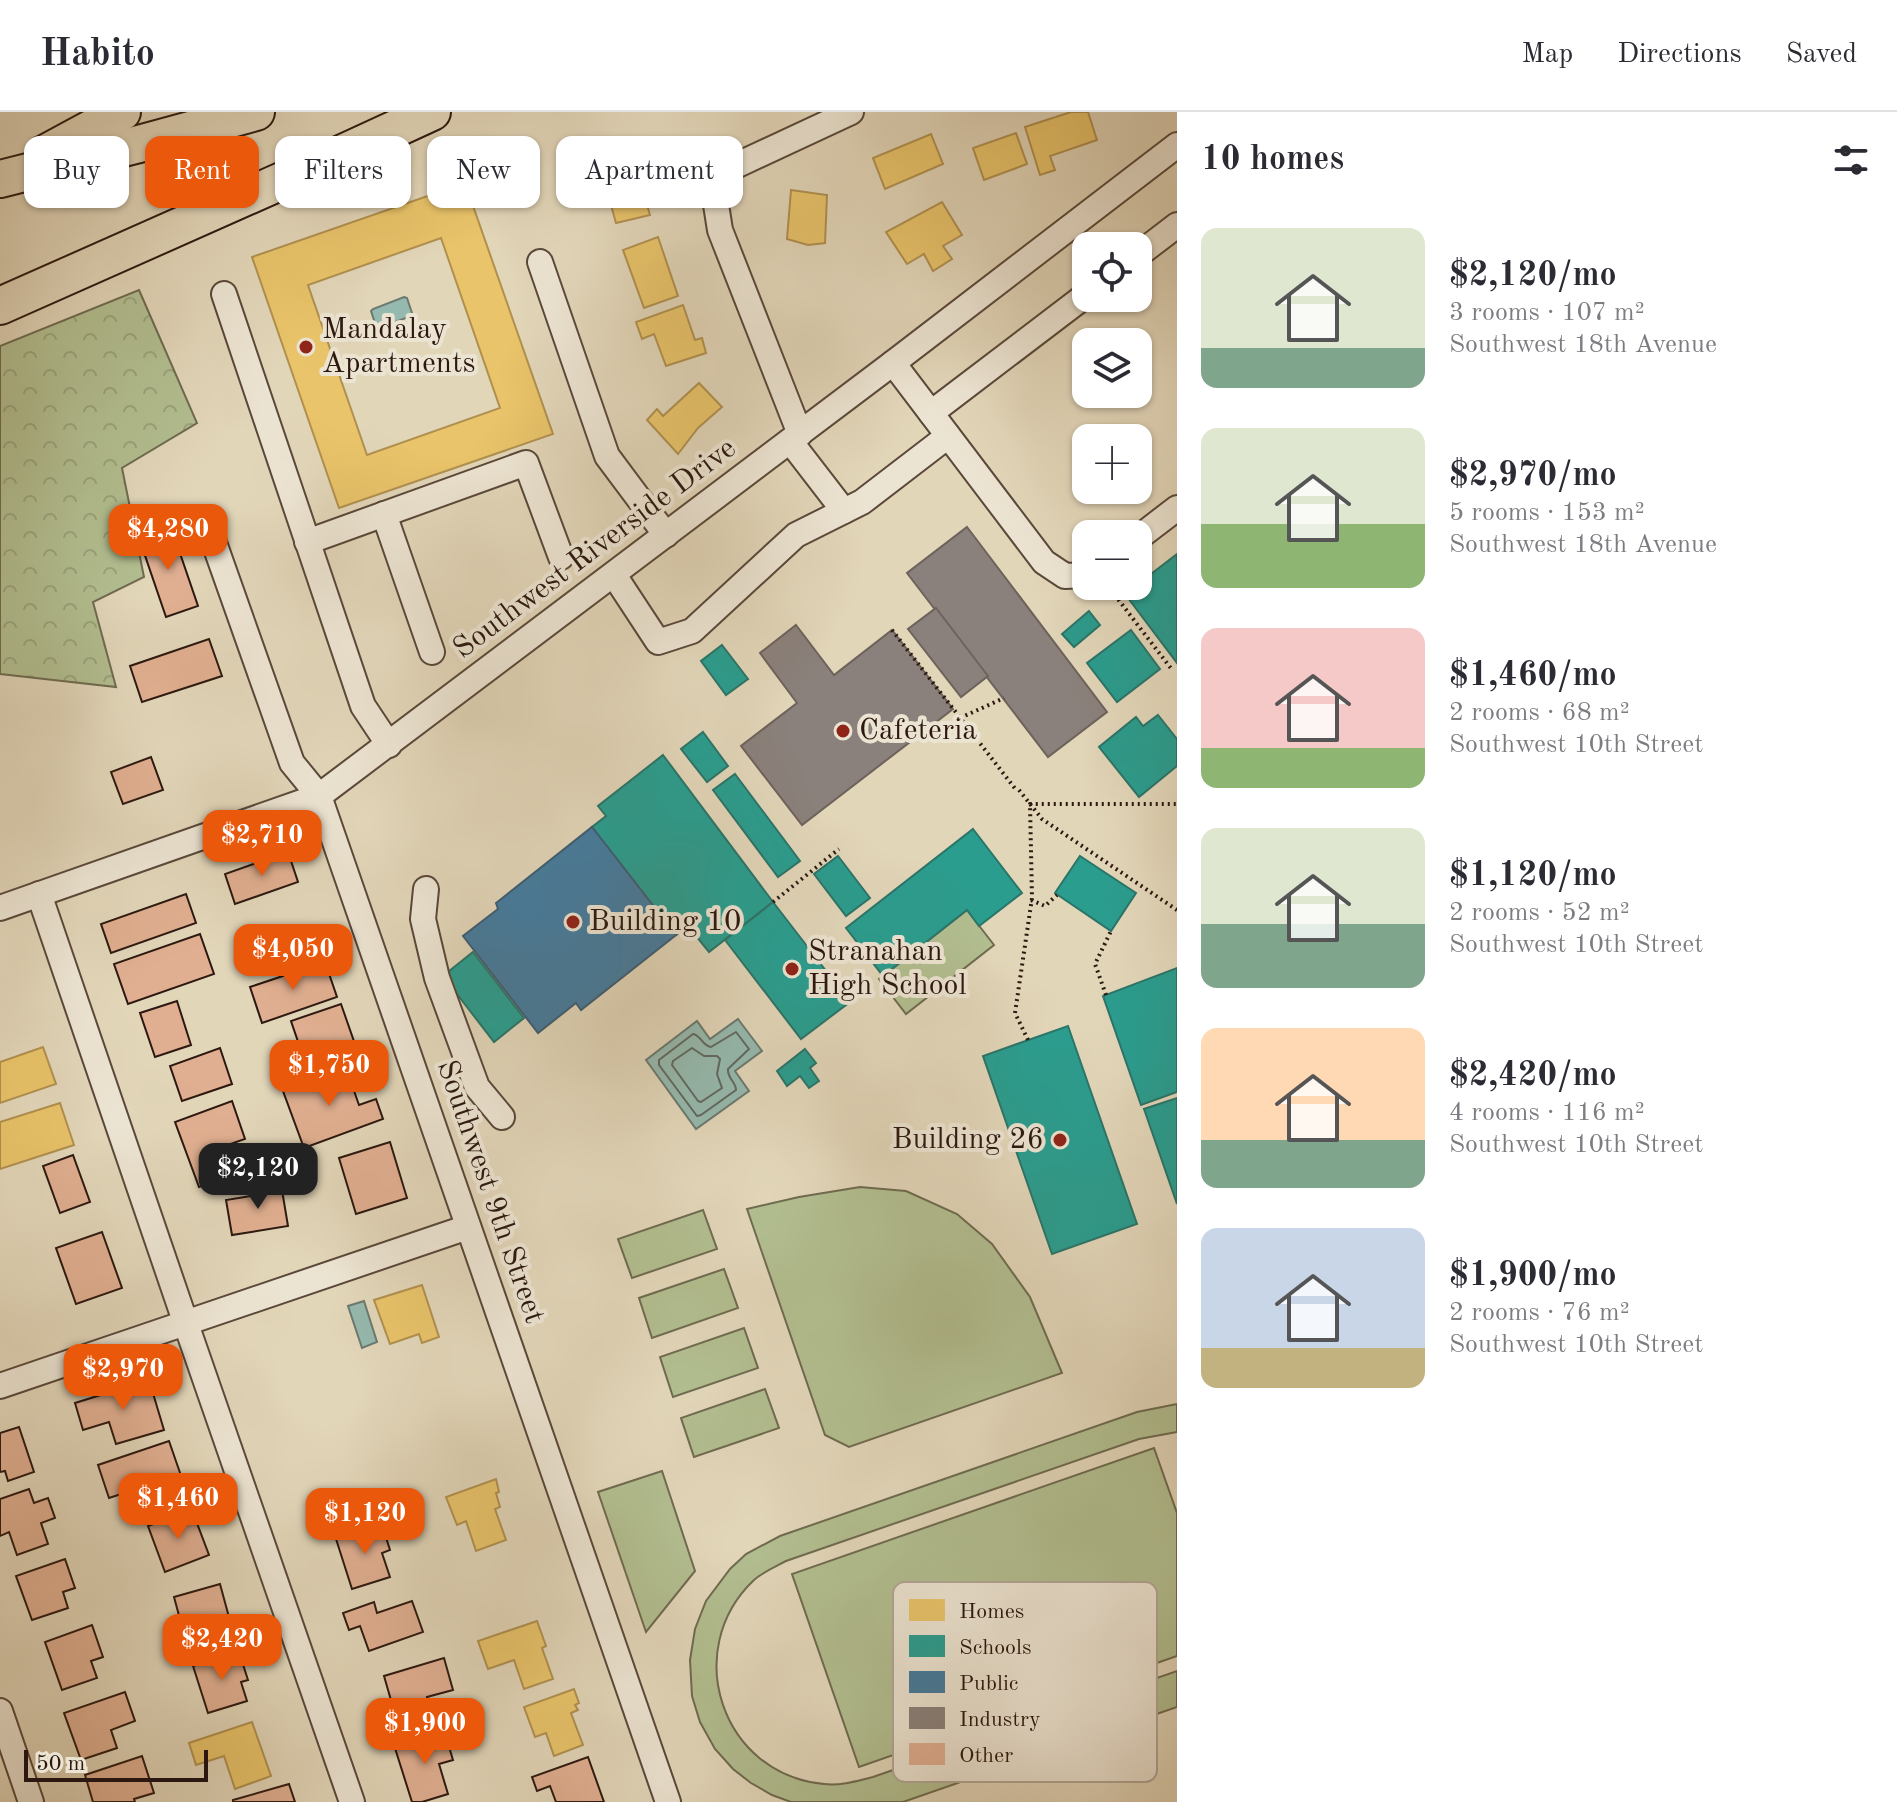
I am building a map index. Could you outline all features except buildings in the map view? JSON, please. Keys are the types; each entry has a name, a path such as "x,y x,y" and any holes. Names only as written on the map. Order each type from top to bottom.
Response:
{"highway":[{"path":"0,178 122,112"},
{"path":"0,178 256,112"},
{"path":"0,306 432,112"}],"street":[{"path":"844,511 795,437 720,230 714,192 733,167 851,112"},
{"name":"Southwest Riverside Drive","path":"0,908 319,796 1177,145"},
{"path":"1152,244 1177,225"},
{"path":"540,262 607,456 666,535"},
{"path":"224,294 363,706 389,745"},
{"path":"931,413 1072,306"},
{"path":"893,363 1044,562 1065,576 1072,576"},
{"path":"614,575 658,642 692,631 796,535 862,502 948,436"},
{"path":"307,542 526,463 561,557"},
{"path":"1152,527 1177,508"},
{"path":"384,514 432,652"},
{"name":"Southwest 9th Street","path":"206,520 292,763 319,796 668,1802"},
{"path":"426,889 423,919 437,978 477,1087 502,1117"},
{"path":"39,894 352,1802"},
{"path":"0,1386 468,1227"},
{"path":"0,1711 31,1802"}],"path":[{"path":"1119,600 1173,671"},
{"path":"892,630 1042,819 1177,910"},
{"path":"960,718 1004,698"},
{"path":"1030,804 1177,804"},
{"path":"1028,1040 1015,1013 1031,900 1030,804"},
{"path":"773,902 839,849"},
{"path":"1031,900 1045,906 1057,895"},
{"path":"1106,995 1095,964 1111,931"}],"green space":[{"path":"139,290 197,423 122,468 144,577 93,602 116,687 0,674 0,346"},
{"path":"967,910 994,945 906,1014 879,979"},
{"path":"860,1187 906,1191 957,1214 992,1244 1030,1297 1062,1373 849,1447 825,1435 747,1209"},
{"path":"703,1210 717,1249 632,1278 618,1239"},
{"path":"724,1269 738,1308 652,1338 639,1298"},
{"path":"744,1328 758,1368 673,1397 660,1357"},
{"path":"765,1389 779,1428 694,1457 681,1418"},
{"path":"1177,1404 1177,1432 1139,1439 786,1561 754,1580 732,1608 719,1640 717,1673 723,1705 738,1734 760,1758 789,1776 824,1784 842,1784 893,1770 893,1782 961,1782 903,1802 791,1802 751,1783 715,1749 700,1722 692,1696 690,1660 695,1629 706,1601 730,1569 746,1554 780,1536 1137,1412"},
{"path":"1154,1448 1177,1513 1177,1656 1157,1663 1157,1582 893,1582 893,1755 859,1767 792,1574"},
{"path":"662,1471 695,1571 646,1632 598,1492"},
{"path":"1177,1671 1177,1707 1157,1714 1157,1678"}],"water":[{"path":"407,298 411,316 380,328 376,326 371,311"},
{"path":"738,1019 762,1051 735,1071 749,1091 696,1129 646,1060 697,1021 710,1039"},
{"path":"364,1301 377,1342 362,1348 348,1306"}],"place":[{"name":"Mandalay Apartments","path":"306,347"},
{"name":"Cafeteria","path":"843,731"},
{"name":"Building 10","path":"573,922"},
{"name":"Stranahan High School","path":"792,969"},
{"name":"Building 26","path":"1060,1140"}]}
